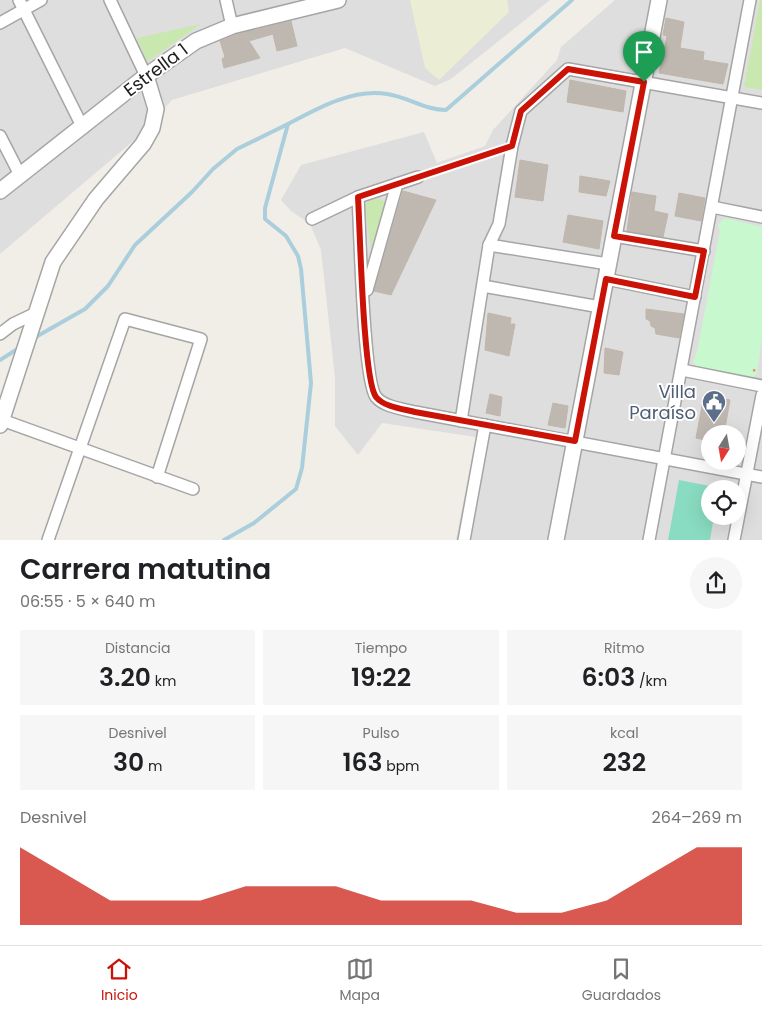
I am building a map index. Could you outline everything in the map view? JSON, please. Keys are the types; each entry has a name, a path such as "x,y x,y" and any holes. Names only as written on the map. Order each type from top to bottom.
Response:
{"street":[{"path":"0,23 22,4 41,0"},
{"path":"110,0 146,76 156,109 152,128 143,144 96,199 58,253 49,271 27,348 6,391 1,423 81,448 157,478 194,489"},
{"path":"226,0 232,26"},
{"name":"Estrella 1","path":"0,191 84,128 146,76 196,41 232,26 310,3 338,0"},
{"path":"556,540 659,0"},
{"path":"649,540 750,0"},
{"path":"22,4 84,128"},
{"path":"461,421 489,245 499,224 512,146 521,111 568,69 762,103"},
{"path":"0,136 20,175"},
{"path":"312,219 358,197 418,177"},
{"path":"364,299 398,184"},
{"path":"358,197 370,376 374,394 378,399 396,407 461,421 762,477"},
{"path":"712,207 762,217"},
{"path":"614,236 704,251"},
{"path":"489,245 607,272 695,297"},
{"path":"483,286 600,307"},
{"path":"48,540 125,319 201,339 157,478"},
{"path":"0,334 13,324 34,320"},
{"path":"682,370 762,386"},
{"path":"734,540 762,395"},
{"path":"464,540 485,425"}],"path":[{"path":"418,177 512,146"}],"shaded area":[{"path":"0,0 550,0 451,79 435,86 345,48 172,100 138,137 0,254"},
{"path":"615,0 762,0 762,540 456,540 476,437 382,423 358,455 335,426 335,378 321,250 310,224 291,211 281,200 301,165 424,132 437,163 485,146 493,130 557,60 561,47"}],"green space":[{"path":"410,0 507,0 509,12 439,80 425,68"},
{"path":"760,0 762,0 762,90 744,87"},
{"path":"201,24 147,62 137,38"},
{"path":"379,198 385,202 371,250 365,206 368,201"},
{"path":"725,218 762,227 762,337 757,374 750,379 699,369 693,362 697,352 720,231 718,224"},
{"path":"679,480 701,484 701,525 712,525 710,540 668,540"}],"building":[{"path":"666,18 684,22 680,48 704,52 703,60 728,64 723,84 659,73 667,36 663,35"},
{"path":"291,21 297,46 277,51 273,34 249,41 260,58 224,68 222,59 225,57 220,41 235,35"},
{"path":"570,80 626,91 623,112 567,102"},
{"path":"520,160 548,165 543,201 515,197"},
{"path":"580,176 610,181 606,196 579,192"},
{"path":"403,191 436,200 391,295 374,291"},
{"path":"632,192 656,196 654,211 668,214 663,237 627,231"},
{"path":"679,193 705,198 701,221 675,216"},
{"path":"568,215 603,221 599,249 563,242"},
{"path":"646,309 684,314 679,338 656,334 655,328 646,319"},
{"path":"488,313 511,318 510,324 515,324 509,356 485,350"},
{"path":"605,348 623,352 619,375 604,373"},
{"path":"490,394 502,397 500,416 486,413"},
{"path":"704,395 730,400 726,425 701,425 701,439 696,438"},
{"path":"553,403 568,406 565,428 548,425"}],"waterway":[{"path":"224,540 254,523 296,489 302,468 311,383 301,269 298,256 286,236 265,219 265,208 288,124 335,101 361,94 387,94 431,108 446,110 572,0"},
{"path":"34,338 85,309 108,286 135,245 192,192 213,169 237,149 288,124"},
{"path":"0,360 19,348"}],"place":[{"name":"Villa Paraíso","path":"714,423"}],"route":[{"path":"568,69 644,82 614,236 704,251 695,297 606,279 575,441 415,412 396,407 378,399 371,385 365,332 358,197 512,146 521,111 568,69"}]}
